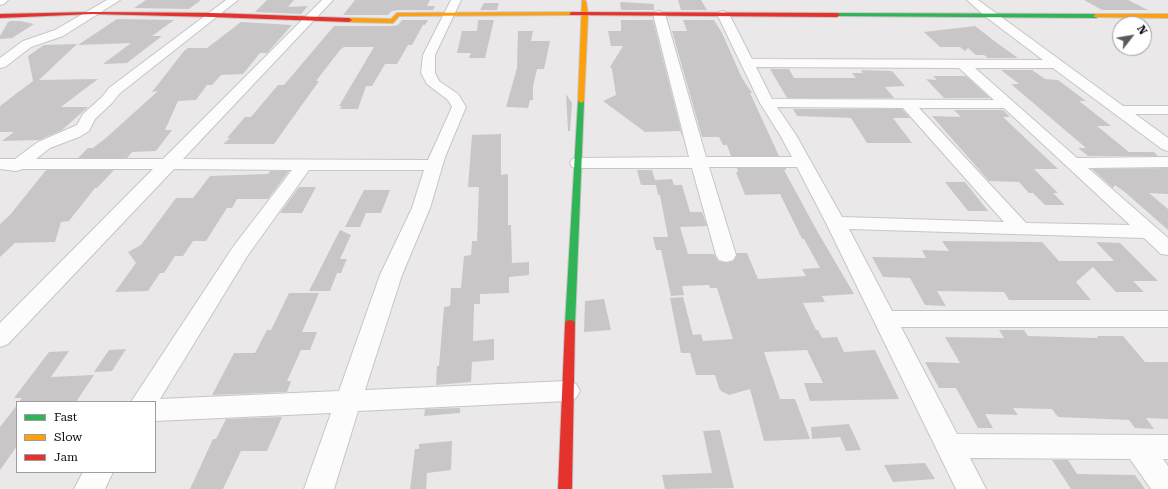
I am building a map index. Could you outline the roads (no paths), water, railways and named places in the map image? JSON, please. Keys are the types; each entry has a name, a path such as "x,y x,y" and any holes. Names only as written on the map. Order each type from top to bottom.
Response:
{"street":[{"path":"0,64 26,44 59,33 115,0"},
{"path":"0,178 18,163 44,146 81,131 84,128 88,117 107,100 114,91 163,52 233,0"},
{"path":"0,338 328,0"},
{"path":"565,489 567,391 586,14 584,0"},
{"path":"972,0 990,16 1168,146"},
{"path":"0,16 93,13 213,15 308,20 393,21 397,14 452,8 586,14 1168,16"},
{"path":"319,489 391,275 421,208 435,165 459,107 453,97 434,84 428,73 429,55 452,8"},
{"path":"659,14 726,255"},
{"path":"723,14 767,103 788,135 836,223 970,489"},
{"path":"747,63 1056,64"},
{"path":"962,63 1074,163 1168,250"},
{"path":"767,103 1007,104"},
{"path":"907,104 1019,227"},
{"path":"1118,110 1168,110"},
{"path":"578,163 803,162"},
{"path":"1074,163 1168,162"},
{"path":"0,164 18,163 168,166 435,165"},
{"path":"145,401 240,252 304,165"},
{"path":"836,223 1019,227 1148,232"},
{"path":"884,319 1168,319"},
{"path":"156,410 567,391"},
{"path":"949,446 1168,447"},
{"path":"1137,447 1168,489"},
{"path":"88,489 98,473"}]}
